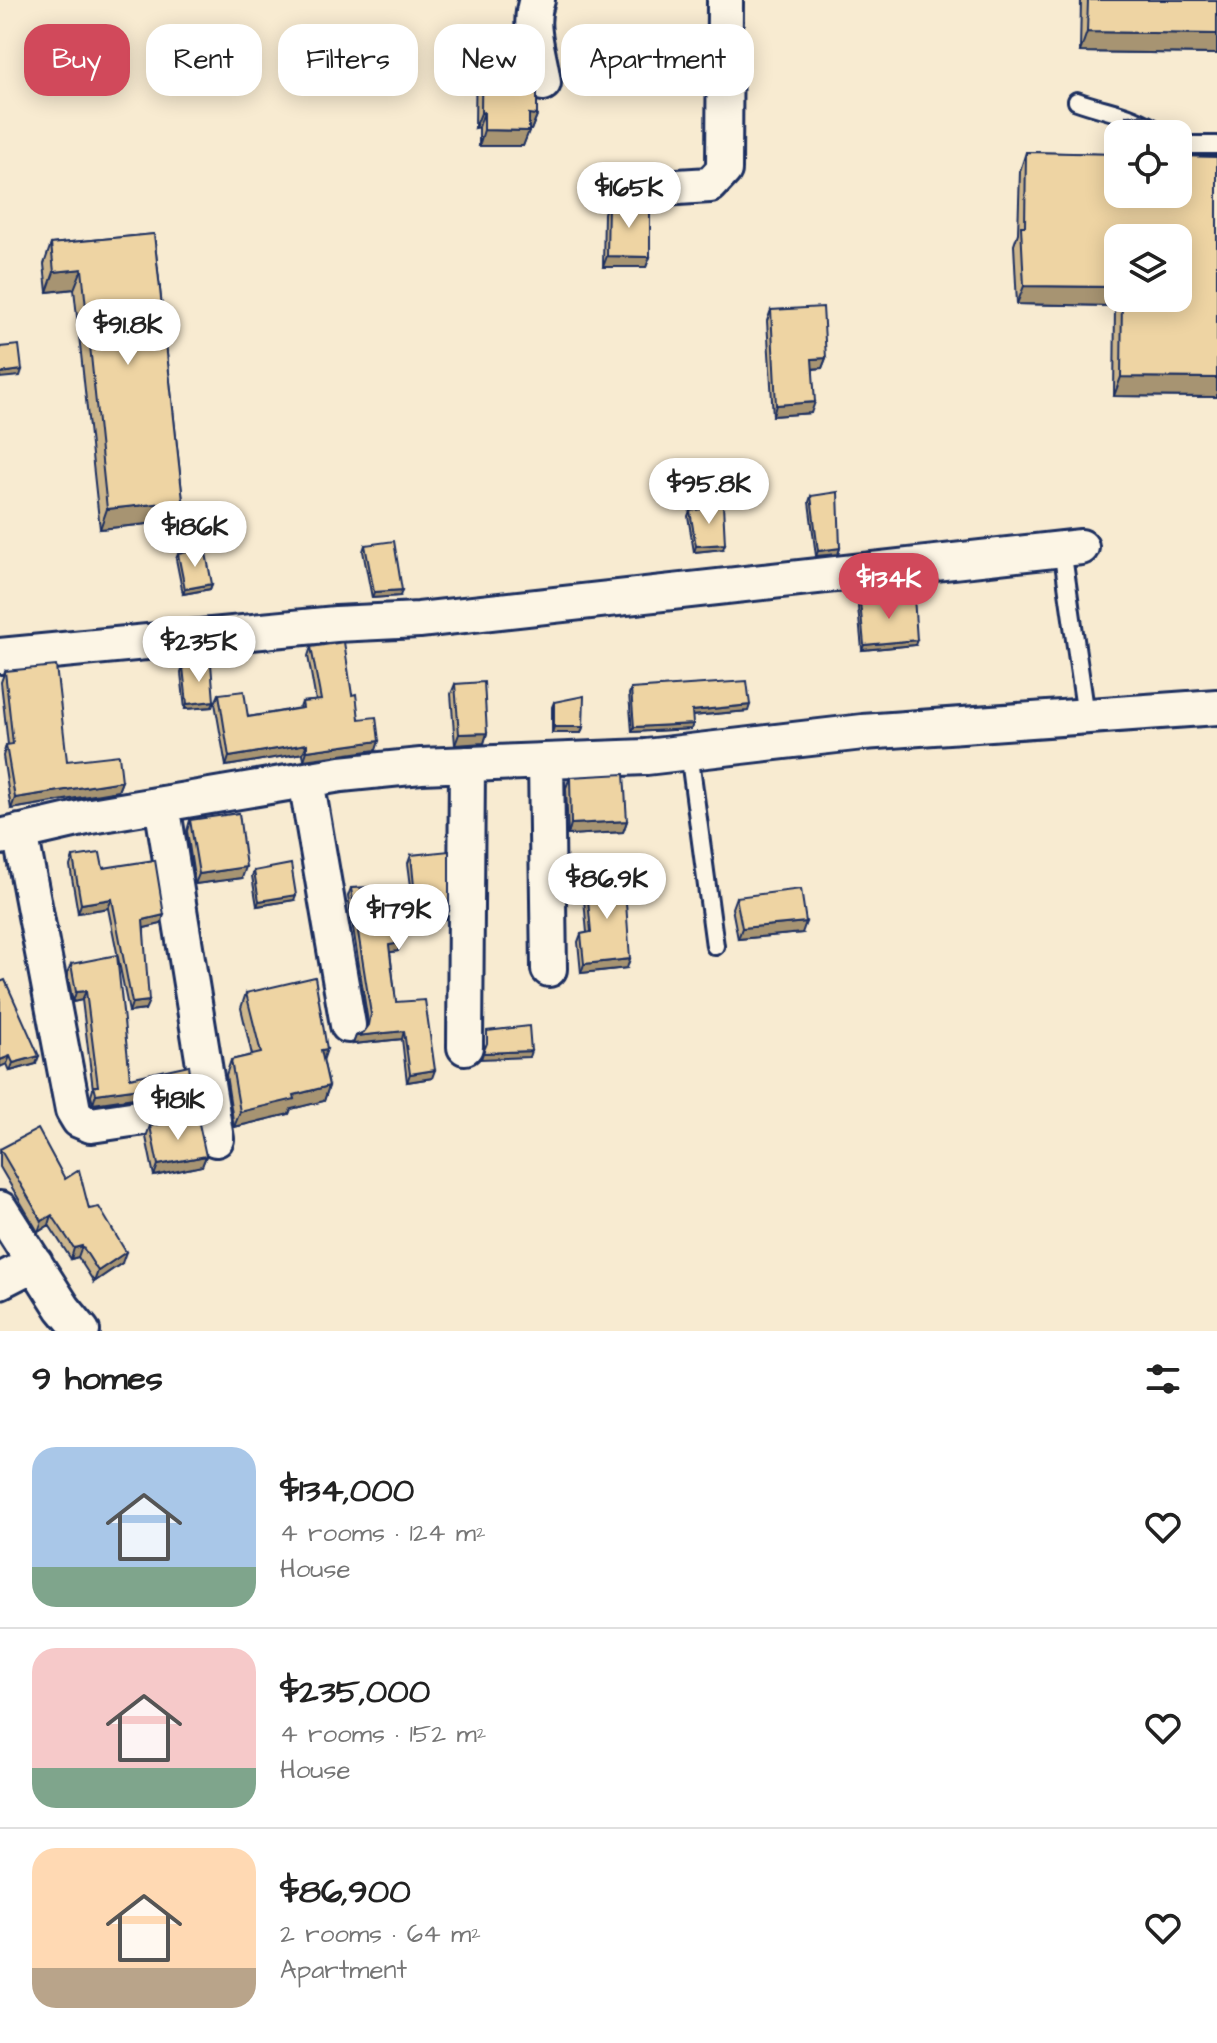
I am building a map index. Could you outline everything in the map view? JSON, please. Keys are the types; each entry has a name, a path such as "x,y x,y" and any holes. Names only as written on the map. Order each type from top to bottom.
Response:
{"street":[{"path":"533,24 537,0"},
{"path":"613,191 710,185 724,170 725,0"},
{"path":"0,656 336,624 448,617 1071,548"},
{"path":"162,804 214,1123 91,1125 79,1120 73,1110 10,835 91,816 162,804 306,780 394,768 646,757 863,732 1217,707"},
{"path":"546,762 549,969"},
{"path":"465,1047 467,764"},
{"path":"306,780 348,1025"},
{"path":"0,1209 82,1331"},
{"path":"0,1281 35,1263"}],"lane":[{"path":"1077,101 1139,120"},
{"path":"1192,145 1217,145"},
{"path":"1071,548 1086,716"},
{"path":"689,752 715,946"}],"building":[{"path":"1088,0 1217,0 1217,34 1087,32"},
{"path":"481,96 537,96 537,115 529,114 529,131 484,130 484,112 481,113"},
{"path":"1147,115 1151,120 1126,120 1126,116"},
{"path":"1026,152 1104,154 1104,208 1192,208 1192,156 1217,157 1217,378 1121,377 1122,312 1192,312 1192,224 1104,224 1104,287 1024,286 1021,226 1025,226"},
{"path":"608,203 650,203 650,257 607,256"},
{"path":"154,234 183,501 107,509 82,269 54,272 51,244"},
{"path":"823,307 826,358 812,359 815,402 776,405 771,310"},
{"path":"19,345 22,370 0,373 0,347"},
{"path":"838,492 840,548 818,551 811,496"},
{"path":"723,505 725,544 696,546 690,511"},
{"path":"394,541 402,590 374,592 365,545"},
{"path":"205,548 212,584 185,589 178,554"},
{"path":"914,597 917,640 864,645 860,601"},
{"path":"344,642 359,719 376,717 379,741 307,751 307,744 229,757 219,694 244,691 248,717 303,708 302,702 321,700 311,647"},
{"path":"211,664 214,701 187,704 183,667"},
{"path":"56,666 67,761 119,755 122,781 15,798 6,745 13,744 5,671"},
{"path":"747,681 750,705 692,711 693,724 634,727 631,689"},
{"path":"484,682 487,733 459,734 455,684"},
{"path":"584,696 583,727 554,727 554,702"},
{"path":"624,774 627,821 571,824 570,777"},
{"path":"239,813 246,867 199,874 190,820"},
{"path":"449,851 449,911 396,912 401,943 389,945 396,1002 425,1000 435,1070 410,1074 404,1031 356,1036 369,1025 371,1014 351,888 414,886 411,855"},
{"path":"100,853 103,868 155,860 164,915 143,920 149,1001 132,1003 112,899 81,904 73,857"},
{"path":"291,864 296,895 259,901 254,871"},
{"path":"624,875 630,959 584,964 581,934 591,932 586,879"},
{"path":"801,889 806,922 742,928 736,897"},
{"path":"117,955 130,1078 189,1065 191,1081 96,1094 94,1086 98,1086 86,991 76,992 71,964"},
{"path":"315,977 327,1049 321,1050 329,1086 294,1095 295,1099 240,1112 231,1060 261,1053 246,993"},
{"path":"5,980 39,1056 13,1063 10,1056 0,1060 0,982"},
{"path":"529,1026 531,1051 483,1053 487,1031"},
{"path":"198,1119 206,1156 158,1165 150,1126"},
{"path":"38,1129 65,1179 79,1170 89,1209 99,1207 126,1252 98,1271 82,1246 74,1248 52,1215 42,1221 0,1149"}]}
